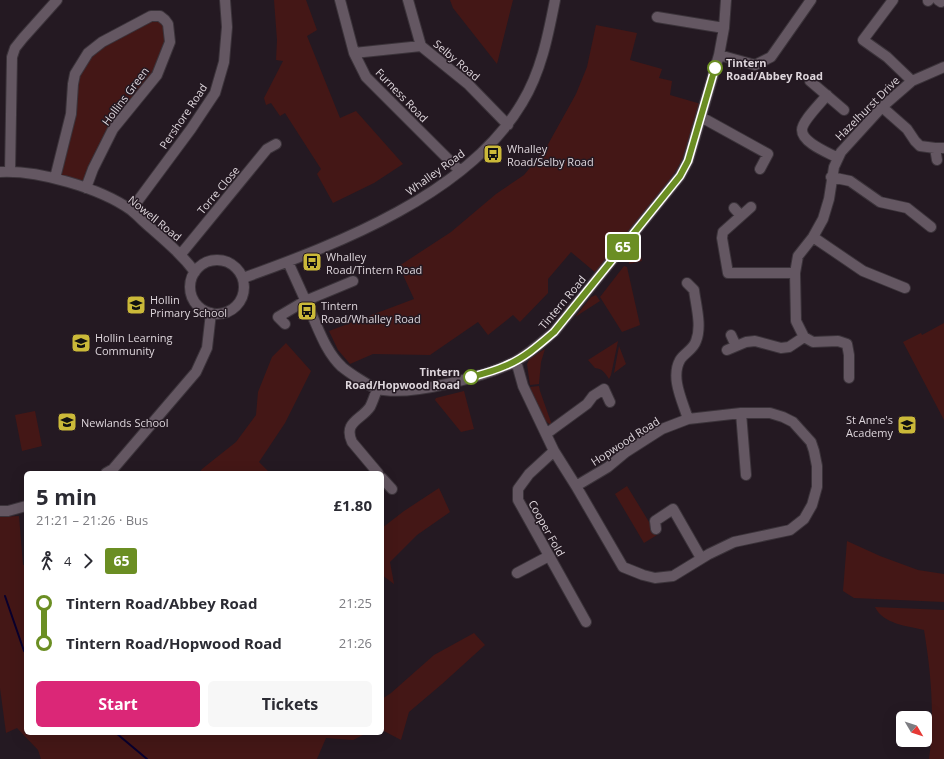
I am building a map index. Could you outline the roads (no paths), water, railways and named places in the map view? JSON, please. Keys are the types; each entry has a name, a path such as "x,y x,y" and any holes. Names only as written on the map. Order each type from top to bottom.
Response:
{"street":[{"path":"5,172 12,57 15,48 57,0"},
{"name":"Pershore Road","path":"131,210 191,129 215,93 224,62 227,27 225,0"},
{"name":"Furness Road","path":"340,0 354,53 366,77 460,171"},
{"path":"408,0 421,46"},
{"name":"Whalley Road","path":"243,278 288,262 372,226 420,200 460,171 482,152 508,125 523,103 534,80 545,50 555,0"},
{"name":"Tintern Road","path":"288,262 328,350 342,367 377,389 400,391 425,388 462,380 504,367 516,361 554,332 680,176 688,161 719,55 724,28 726,0"},
{"path":"719,55 755,65 771,57 811,0"},
{"path":"893,0 863,40 887,57 912,81"},
{"name":"Hollins Green","path":"55,178 71,114 75,74 88,54 102,42 151,16 160,16 168,24 170,42 157,75 113,129 93,169 86,188"},
{"path":"657,18 724,28"},
{"name":"Selby Road","path":"354,53 421,46 468,84 508,125"},
{"name":"Hazelhurst Drive","path":"804,337 796,321 796,273 798,256 824,219 829,199 831,177 841,152 882,107 912,81 944,67"},
{"path":"810,81 844,110"},
{"path":"828,95 805,122 802,130 808,142 838,158"},
{"path":"882,107 907,129 915,142 920,146 940,148 937,160"},
{"path":"701,117 770,150 760,169"},
{"name":"Torre Close","path":"181,254 267,150 276,144"},
{"name":"Nowell Road","path":"5,172 55,178 86,188 131,210 181,254 195,272"},
{"path":"831,177 850,181 880,202 907,208 925,216 931,227"},
{"path":"751,207 738,212 723,232 722,238 727,277 796,273"},
{"path":"813,236 863,271 893,279 905,288"},
{"path":"221,260 233,265 243,278 244,286 243,294 237,305 227,312 219,313 202,309 192,296 192,279 195,272 201,265 208,261 221,260"},
{"path":"284,324 278,317 305,301 353,281"},
{"path":"687,283 694,290 698,330 696,341 690,351 680,360 677,373 677,386 688,419"},
{"path":"110,471 113,469 196,372 207,348 211,312"},
{"path":"731,335 732,348 746,342 754,341 781,348 789,347 804,337 813,342 838,341 847,344 849,355 848,378"},
{"name":"Hopwood Road","path":"516,361 523,386 554,451 623,567 643,575 655,578 673,576 701,558 734,542 790,530 804,519 812,505 817,487 817,466 814,442 793,422 783,416 770,413 741,413 688,419 662,429 626,452 608,467 576,486"},
{"path":"372,471 349,437 349,431 355,421 369,408 377,389"},
{"path":"546,434 587,404 593,396 604,389 610,402"},
{"path":"741,413 746,475"},
{"name":"Cooper Fold","path":"554,451 529,474 518,489 518,500 586,622"},
{"path":"384,480 392,489"},
{"path":"0,511 8,511 24,507"},
{"path":"656,530 655,521 673,509 701,558"},
{"path":"517,573 549,556"}],"waterway":[{"path":"5,596 24,651"},
{"path":"118,735 147,759"}],"place":[{"name":"Tintern Road/Abbey Road","path":"715,68"},
{"name":"Whalley Road/Selby Road","path":"493,154"},
{"name":"Whalley Road/Tintern Road","path":"312,262"},
{"name":"Hollin Primary School","path":"136,305"},
{"name":"Tintern Road/Whalley Road","path":"307,311"},
{"name":"Hollin Learning Community","path":"81,343"},
{"name":"Tintern Road/Hopwood Road","path":"471,377"},
{"name":"Newlands School","path":"67,422"},
{"name":"St Anne's Academy","path":"907,425"}]}
